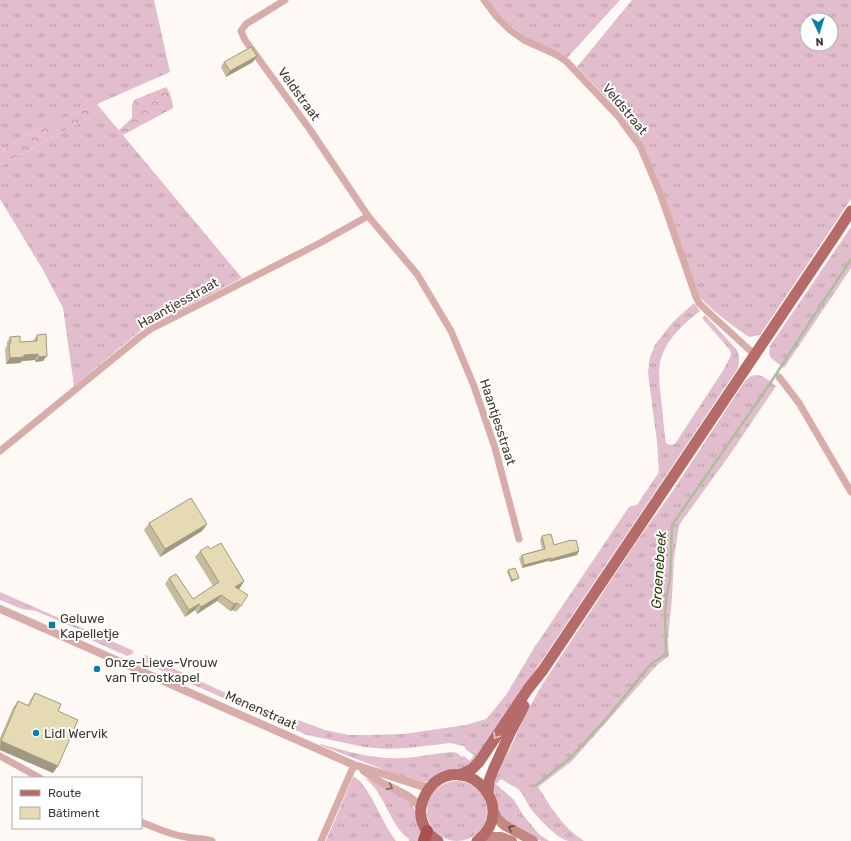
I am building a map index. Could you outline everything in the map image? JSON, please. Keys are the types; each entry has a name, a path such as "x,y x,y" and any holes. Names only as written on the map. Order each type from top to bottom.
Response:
{"main road":[{"path":"438,841 426,836 421,816 422,801 426,793 437,781 472,770 479,762 528,689 543,670 851,211"},
{"path":"836,234 851,216"},
{"path":"488,793 489,781 494,768 510,733 543,670"},
{"path":"460,775 468,777 483,786 492,801 492,820 488,829 479,839"},
{"path":"493,810 497,818 504,824 533,841"},
{"path":"479,839 501,837 512,841"}],"street":[{"name":"Veldstraat","path":"285,0 246,24 241,31 245,40 311,131 368,216 387,239"},
{"name":"Veldstraat","path":"484,0 496,16 510,30 524,40 557,55 567,62 618,116 632,134 640,146 661,196 699,303 755,355"},
{"name":"Haantjesstraat","path":"0,451 151,329 323,242 368,216"},
{"name":"Haantjesstraat","path":"387,239 417,274 451,331 474,386 495,448 519,539"},
{"path":"779,377 799,403 851,492"},
{"name":"Menenstraat","path":"0,610 356,766 421,786 430,787"},
{"path":"0,756 38,777"},
{"path":"321,841 356,766"},
{"name":"Menenstraat","path":"356,766 381,782 410,797 421,808"},
{"path":"142,822 168,833 212,841"}],"green space":[{"path":"0,0 154,0 170,72 25,136 0,153"},
{"path":"486,0 620,0 567,58 521,34 503,19"},
{"path":"632,0 851,0 851,199 760,335 749,337 729,323 698,295 647,155 634,131 617,109 577,67"},
{"path":"166,87 171,97 173,108 123,135 119,130 132,118 132,106 134,100"},
{"path":"97,104 102,110 0,166 0,153 25,136"},
{"path":"102,110 242,278 140,331 74,386 63,308 43,270 0,199 0,166"},
{"path":"851,227 851,268 784,368 771,358 769,354 770,346"},
{"path":"694,303 700,311 677,332 667,344 661,358 659,382 666,443 670,445 675,444 724,369 731,355 730,350 702,318 705,315 737,350 739,357 738,368 473,765 425,782 403,777 320,745 321,744 363,755 384,758 406,758 452,752 457,753 462,757 464,756 470,761 474,755 466,750 464,746 450,743 387,749 365,747 307,735 140,661 145,655 266,712 298,720 325,730 349,735 404,734 466,725 486,719 506,695 534,648 629,507 637,505 659,472 657,442 648,373 650,357 655,345 672,323"},
{"path":"755,375 764,377 776,386 731,453 679,525 674,558 668,639 669,656 657,665 572,761 538,787 564,823 584,841 569,841 559,836 548,828 534,813 519,790 501,779 496,784 514,800 523,815 540,835 549,841 541,841 509,824 500,815 494,792 494,783 502,763 511,747 524,717 542,685 745,381 751,376"},
{"path":"0,592 134,651 132,654 127,656 93,641 80,630 36,611 22,609 0,600"},
{"path":"353,777 362,783 396,841 326,841"},
{"path":"366,778 411,801 419,827 421,841 409,841 409,839 397,826 378,793"},
{"path":"457,781 474,786 482,794 487,811 482,828 474,836 457,841 440,836 432,828 427,811 432,794 440,786"}],"building":[{"path":"251,47 257,56 230,71 224,62"},
{"path":"46,334 47,356 39,357 38,354 10,358 10,337 20,336 20,342 37,341 37,335"},
{"path":"191,498 207,524 165,549 149,523"},
{"path":"551,534 554,545 576,540 579,551 524,565 522,555 545,549 542,536"},
{"path":"221,543 244,581 235,587 248,595 241,606 237,603 234,604 221,595 201,607 199,604 189,610 169,578 176,574 193,599 219,582 200,551 208,546 210,549"},
{"path":"515,568 519,578 512,580 508,570"},
{"name":"Lidl Wervik","path":"35,693 61,704 58,711 78,720 58,766 1,741 18,701 29,706"}],"waterway":[{"name":"Groenebeek","path":"535,786 570,758 607,718 651,664 666,654 665,612 670,580 672,525 769,385 851,259"}],"place":[{"name":"Geluwe Kapelletje","path":"52,625"},
{"name":"Onze-Lieve-Vrouw van Troostkapel","path":"97,669"},
{"name":"Lidl Wervik","path":"36,733"}]}
